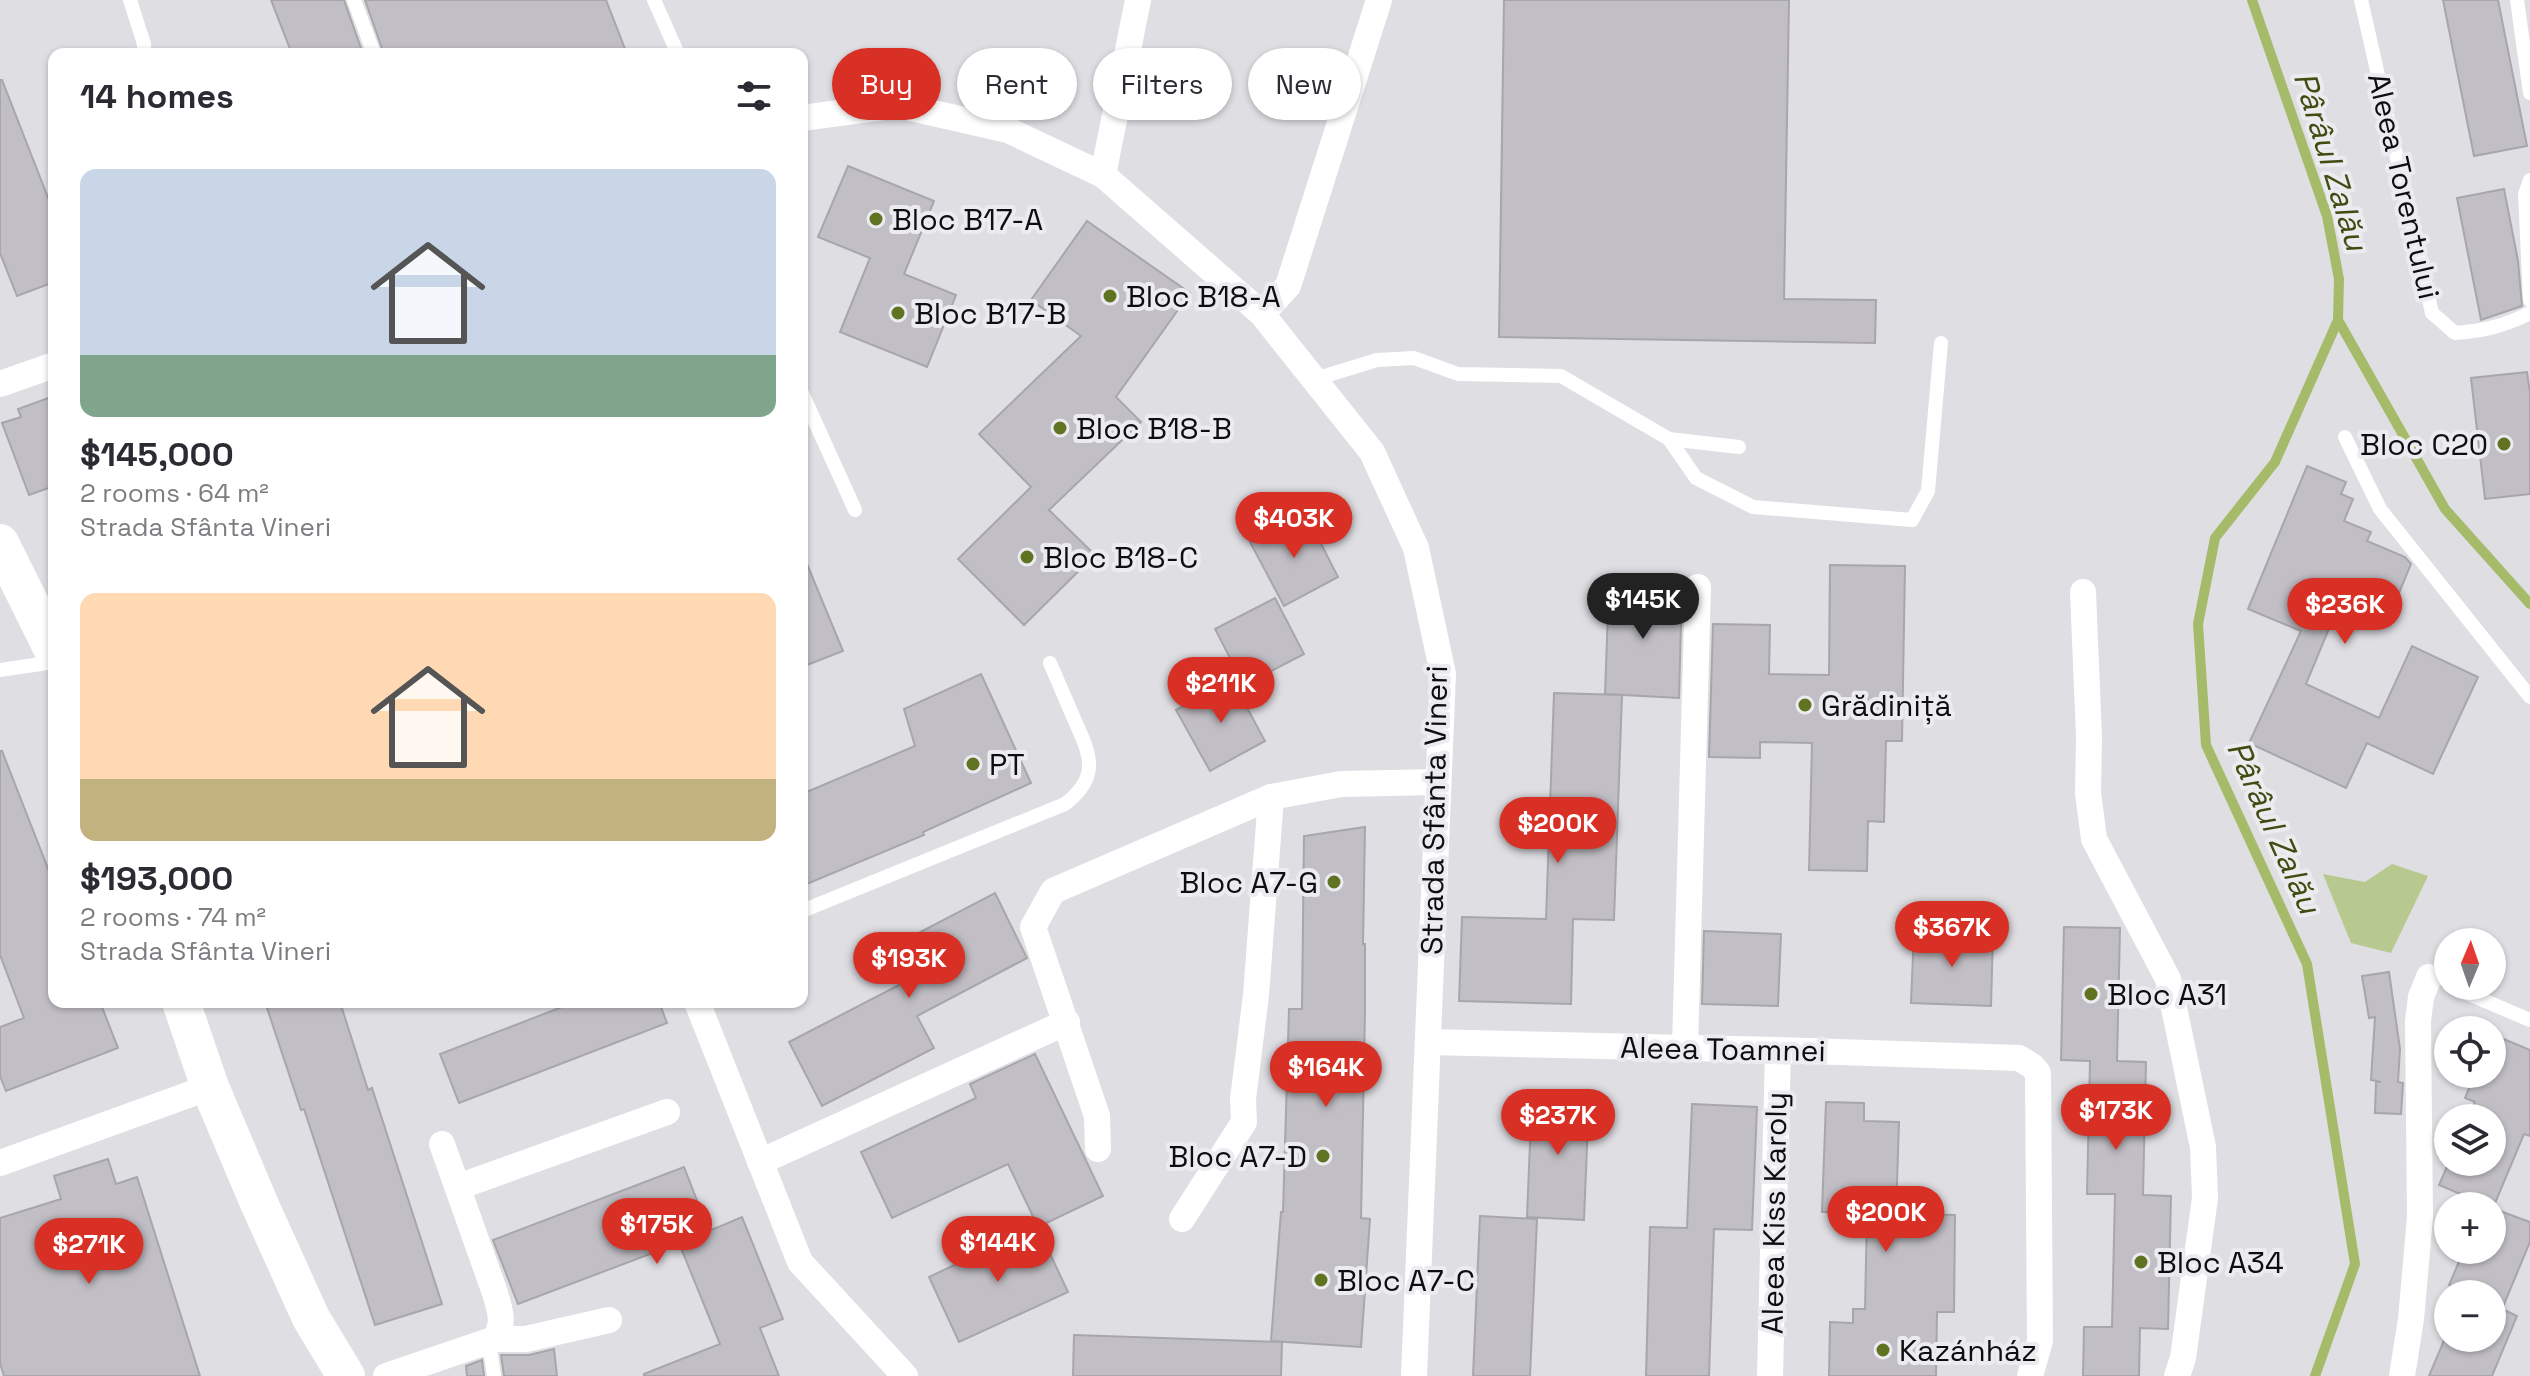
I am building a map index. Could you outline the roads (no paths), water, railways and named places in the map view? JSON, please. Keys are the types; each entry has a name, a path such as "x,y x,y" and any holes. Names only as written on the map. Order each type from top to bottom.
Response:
{"street":[{"path":"1103,175 1138,0"},
{"path":"1262,314 1288,286 1379,0"},
{"name":"Strada Sfânta Vineri","path":"808,117 898,105 1008,130 1103,175 1262,314 1372,452 1416,548 1443,674 1414,1376"},
{"path":"0,384 48,367"},
{"path":"0,543 48,640"},
{"path":"1685,1047 1698,587"},
{"path":"2083,592 2088,793 2094,839 2168,979 2203,1147 2205,1198 2183,1358 2177,1376"},
{"path":"1098,1149 1097,1116 1033,927 1053,891 1271,797 1341,784 1438,782"},
{"path":"1182,1219 1244,1122 1243,1099 1256,995 1271,797"},
{"path":"2402,1376 2411,1319 2420,1217 2418,1021 2421,997 2434,988"},
{"path":"183,1008 210,1087 311,1318 346,1376"},
{"path":"699,1008 800,1262 905,1376"},
{"path":"760,1162 1067,1022"},
{"name":"Aleea Toamnei","path":"1428,1042 2019,1058 2038,1073 2040,1341 2030,1376"},
{"name":"Aleea Kiss Karoly","path":"1770,1376 1778,1050"},
{"path":"0,1163 210,1087"},
{"path":"458,1187 667,1112"},
{"path":"442,1144 501,1314 501,1329 488,1341"},
{"path":"386,1376 488,1341 526,1339 609,1320"}],"lane":[{"path":"130,0 144,48"},
{"path":"354,0 372,48"},
{"path":"654,0 675,48"},
{"name":"Aleea Torentului","path":"2361,0 2432,313 2455,333 2484,330 2510,323 2530,313"},
{"path":"2517,0 2530,93"},
{"path":"2530,180 2525,194 2530,300"},
{"path":"1669,439 1696,478 1753,507 1912,520 1928,491 1941,343"},
{"path":"1315,379 1377,360 1414,358 1458,374 1561,376 1669,439 1739,447"},
{"path":"808,406 855,510"},
{"path":"2345,437 2380,509 2530,697"},
{"path":"0,670 48,663"},
{"path":"808,909 1065,804 1076,796 1088,775 1090,753 1050,663"},
{"path":"2482,1000 2530,1020"},
{"path":"488,1341 494,1376"}],"waterway":[{"name":"Pârâul Zalău","path":"2252,0 2327,216 2339,279 2338,320 2275,462 2215,538 2198,624 2206,745 2307,964 2355,1264 2315,1376"},
{"path":"2338,320 2445,509 2530,604"}],"place":[{"name":"Bloc B17-A","path":"876,219"},
{"name":"Bloc B18-A","path":"1110,296"},
{"name":"Bloc B17-B","path":"898,313"},
{"name":"Bloc B18-B","path":"1060,428"},
{"name":"Bloc C20","path":"2504,444"},
{"name":"Bloc B18-C","path":"1027,557"},
{"name":"Grădiniță","path":"1805,705"},
{"name":"PT","path":"973,764"},
{"name":"Bloc A7-G","path":"1334,882"},
{"name":"Bloc A31","path":"2091,994"},
{"name":"Bloc A7-D","path":"1323,1156"},
{"name":"Bloc A34","path":"2141,1262"},
{"name":"Bloc A7-C","path":"1321,1280"},
{"name":"Kazánház","path":"1883,1350"}]}
